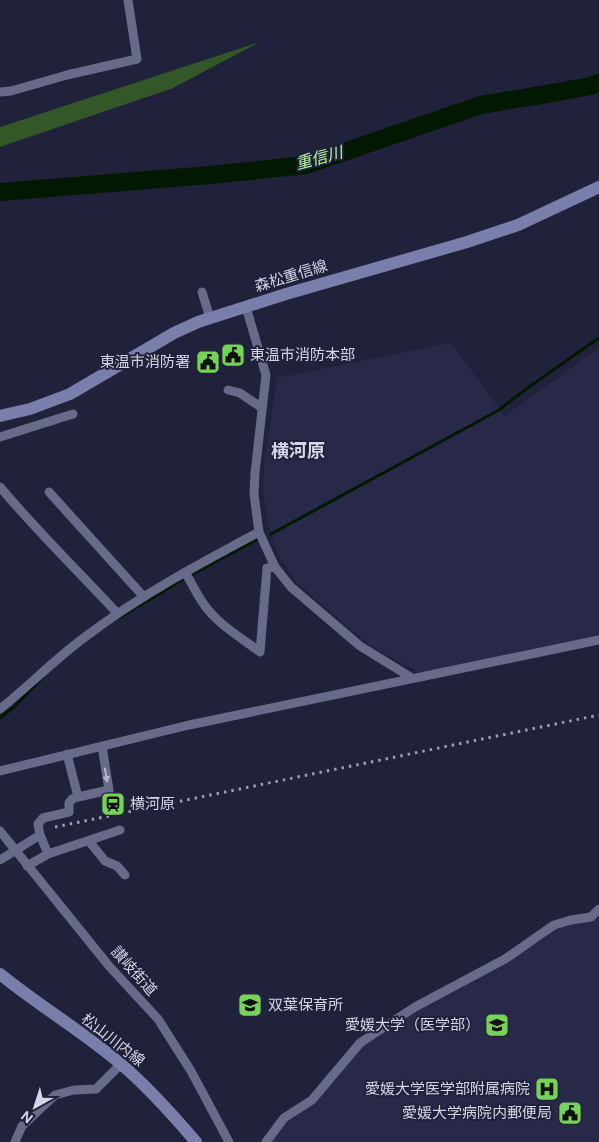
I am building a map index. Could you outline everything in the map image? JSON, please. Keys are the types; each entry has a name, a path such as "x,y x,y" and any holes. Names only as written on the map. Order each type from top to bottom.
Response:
{"main road":[{"name":"森松重信線","path":"0,416 30,409 70,394 174,333 210,318 518,225 599,187"},
{"name":"松山川内線","path":"0,974 121,1064 156,1096 196,1142"}],"street":[{"path":"0,92 11,91 67,75 137,59 128,0"},
{"path":"202,292 210,318"},
{"path":"246,307 266,375 254,494 259,532 275,567 291,587 342,632 377,658 412,678"},
{"path":"228,390 245,396 262,408"},
{"path":"0,437 73,414"},
{"path":"0,487 33,526 117,614"},
{"path":"49,492 144,597"},
{"path":"0,709 24,690 54,660 117,614 259,532"},
{"path":"187,575 210,612 260,652 267,568 275,567"},
{"path":"0,770 189,724 599,640"},
{"path":"48,854 40,835 38,824 42,818 69,812 69,802 72,799 109,790 102,746"},
{"path":"67,754 78,797"},
{"path":"27,866 48,854 120,830"},
{"name":"讃岐街道","path":"0,832 109,966 158,1019 191,1071 229,1142"},
{"path":"0,860 40,835"},
{"path":"89,841 105,861 117,866 125,876"},
{"path":"266,1142 284,1118 312,1100 360,1044 368,1038 415,1007 505,959 554,925 591,917 599,909"},
{"path":"15,1142 22,1126 55,1095 74,1090 96,1089 121,1064"}],"shaded area":[{"path":"451,343 505,416 599,348 599,636 420,673 369,645 295,581 277,552 269,527 263,491 264,465 277,378"},
{"name":"愛媛大学（医学部）","path":"599,915 599,1142 270,1142 289,1120 317,1102 364,1045 425,1005 502,966 555,929 573,923 593,921"}],"green space":[{"path":"260,42 173,88 0,147 0,127"}],"waterway":[{"name":"重信川","path":"0,192 210,175 306,165 481,105 599,83"},
{"path":"271,534 499,410 599,338"},
{"path":"117,619 180,581 258,539"},
{"path":"0,718 14,707 43,677"}],"railway":[{"path":"55,827 599,715"}],"place":[{"name":"東温市消防本部","path":"233,355"},
{"name":"東温市消防署","path":"208,362"},
{"name":"横河原","path":"113,804"},
{"name":"双葉保育所","path":"250,1005"},
{"name":"愛媛大学（医学部）","path":"497,1025"},
{"name":"愛媛大学医学部附属病院","path":"547,1089"},
{"name":"愛媛大学病院内郵便局","path":"570,1113"}],"district":[{"name":"横河原","path":"298,451"}]}
